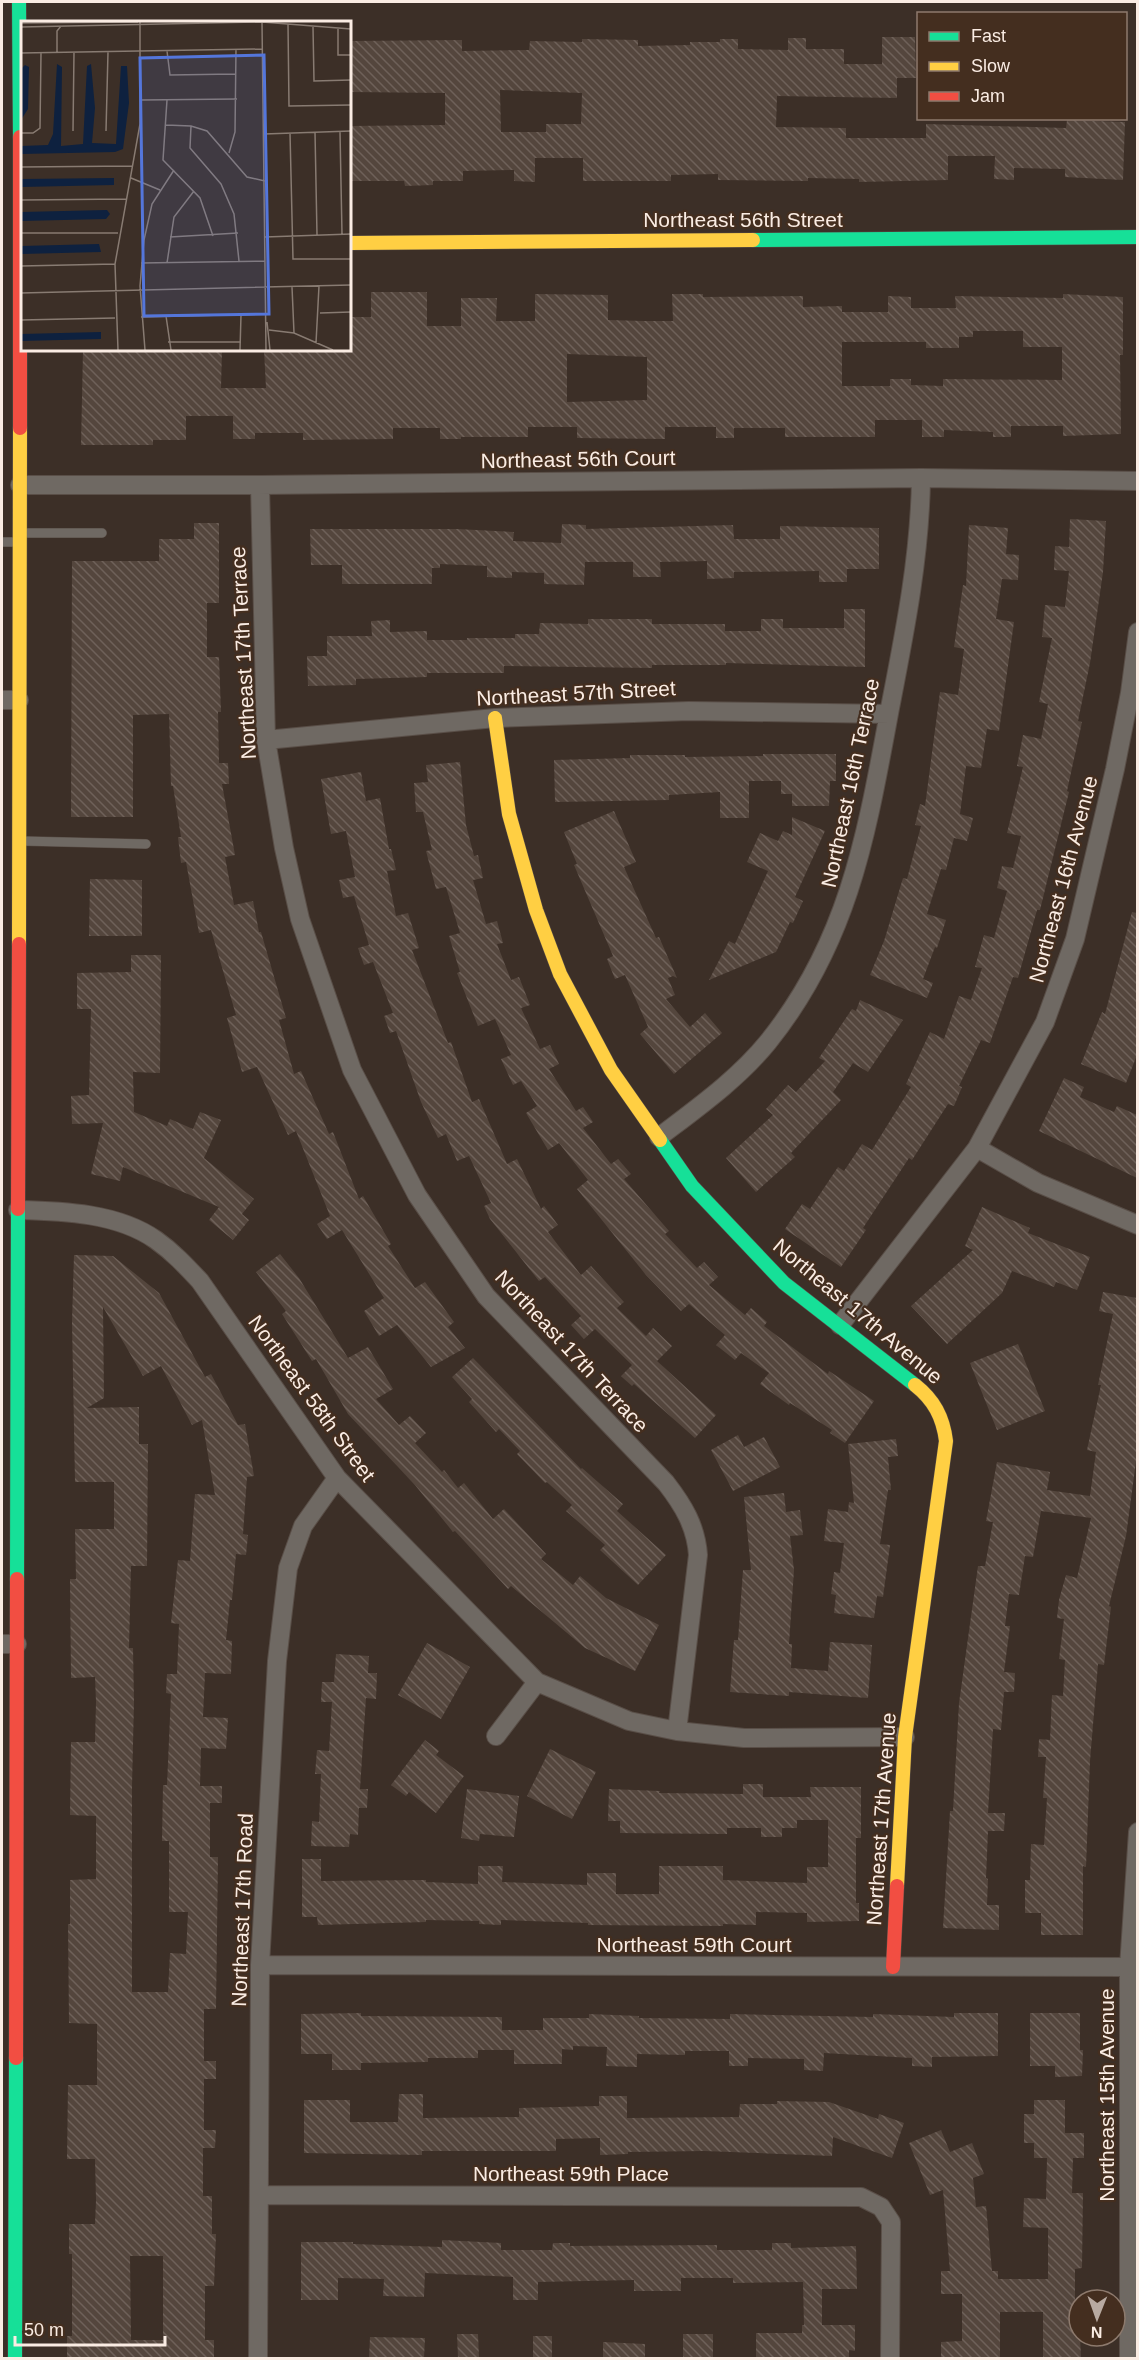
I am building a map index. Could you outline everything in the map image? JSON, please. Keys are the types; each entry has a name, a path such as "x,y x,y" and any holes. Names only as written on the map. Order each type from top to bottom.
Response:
{"street":[{"path":"19,2 21,165"},
{"name":"Northeast 56th Street","path":"351,243 1137,237"},
{"path":"2,246 21,246"},
{"path":"15,2358 9,1644 18,1210 19,841 10,700 20,538 21,351"},
{"name":"Northeast 56th Court","path":"20,485 260,485 921,478 1137,482"},
{"name":"Northeast 16th Terrace","path":"659,1137 720,1091 768,1042 811,979 836,928 866,832 912,594 920,522 921,478"},
{"name":"Northeast 17th Terrace","path":"260,485 266,740 284,848 300,919 352,1070 417,1195 486,1296 666,1483 681,1502 691,1522 697,1539 698,1555 677,1731"},
{"name":"Northeast 16th Avenue","path":"840,1325 977,1148 1046,1022 1072,948 1119,747 1130,693 1137,632"},
{"name":"Northeast 57th Street","path":"266,740 495,718 689,711 889,714"},
{"name":"Northeast 17th Avenue","path":"495,718 509,814 536,910 560,974 611,1070 692,1186 735,1233 784,1283 929,1396 944,1425 946,1441 905,1737 893,1967"},
{"path":"977,1148 1038,1183 1137,1225"},
{"name":"Northeast 58th Street","path":"18,1210 50,1210 124,1223 154,1238 177,1257 200,1281 336,1478 537,1682 629,1721 677,1731 744,1738 905,1737"},
{"name":"Northeast 17th Road","path":"258,2358 260,1965 277,1661 288,1568 303,1526 336,1478"},
{"path":"496,1736 537,1682"},
{"name":"Northeast 15th Avenue","path":"1128,2358 1129,1967 1137,1832"},
{"name":"Northeast 59th Court","path":"260,1965 1129,1967"},
{"name":"Northeast 59th Place","path":"259,2195 861,2197 880,2207 891,2222 890,2358"}],"lane":[{"path":"2,543 20,538 102,533"},
{"path":"19,841 146,844"}],"building":[{"path":"882,37 915,37 916,78 897,78 897,98 777,96 776,127 846,128 846,138 926,138 926,124 1066,128 1067,120 1125,122 1123,180 1065,177 1065,169 1014,168 1014,180 994,179 995,156 948,156 948,180 859,182 859,179 808,178 808,181 718,180 718,174 671,175 671,181 583,181 583,158 535,158 535,182 514,181 514,170 463,171 463,181 433,181 433,185 405,186 404,181 351,181 351,126 445,125 445,93 351,92 351,41 462,40 462,51 529,50 530,41 638,40 638,46 690,45 690,42 720,42 720,39 738,39 738,49 788,50 788,38 806,38 806,49 844,49 844,64 882,64","holes":["500,90 582,93 581,124 546,124 546,132 501,132"]},
{"path":"371,292 427,292 427,326 461,326 461,298 497,298 496,321 535,321 535,294 608,295 608,320 644,321 673,321 672,294 703,294 703,297 803,296 803,307 842,306 842,312 888,312 888,296 911,297 911,308 956,308 955,296 1063,298 1063,294 1123,297 1123,355 1120,355 1121,434 1063,436 1063,426 1011,426 1011,437 993,437 993,432 944,430 944,437 922,437 922,420 875,420 875,437 785,437 785,428 734,428 734,438 716,438 716,427 665,427 665,439 577,438 577,427 528,427 528,437 440,439 440,428 393,428 393,439 303,440 303,433 255,433 255,439 233,439 233,416 186,416 186,440 153,440 153,445 81,445 83,351 222,351 221,388 266,388 264,351 351,351 351,317 371,317","holes":["973,331 1023,331 1023,347 1062,347 1062,380 943,379 943,386 911,385 911,379 890,379 890,386 842,386 842,342 926,342 926,348 959,348 959,337 973,337","567,354 647,357 647,400 567,402"]},
{"path":"1070,519 1106,521 1103,572 1090,663 1078,721 1082,722 1067,791 1069,792 1040,910 1037,910 1018,978 1013,977 990,1043 981,1040 959,1086 962,1087 954,1106 948,1104 912,1160 909,1158 863,1228 866,1230 841,1267 785,1229 802,1204 810,1209 838,1167 844,1171 862,1144 872,1150 911,1087 906,1084 930,1032 944,1039 959,996 971,1000 982,968 975,967 984,935 994,938 1007,891 997,888 1002,866 1013,868 1021,836 1007,833 1023,767 1017,766 1023,735 1041,739 1048,704 1039,702 1052,638 1042,637 1045,605 1065,607 1069,571 1054,570 1055,546 1069,547"},
{"path":"194,523 219,523 219,603 207,603 207,657 219,657 221,712 218,712 219,763 228,763 229,784 222,784 235,855 225,857 234,905 253,901 259,932 261,932 286,1018 279,1020 294,1074 301,1071 329,1134 333,1132 359,1199 363,1196 391,1244 388,1246 415,1288 425,1282 454,1322 448,1327 465,1348 431,1367 397,1325 379,1336 364,1311 384,1298 342,1230 327,1239 317,1224 330,1216 296,1131 288,1135 257,1067 242,1072 227,1018 236,1015 211,930 199,933 186,862 181,863 178,837 181,837 173,786 171,786 169,714 133,715 133,817 71,817 72,561 159,561 159,539 194,539"},
{"path":"562,524 586,525 586,529 733,525 734,539 780,539 780,526 879,528 879,569 847,569 847,582 819,582 819,571 734,572 734,578 707,579 707,561 660,562 661,577 633,577 633,562 585,562 584,585 544,584 544,573 512,572 512,578 487,577 487,566 440,564 440,568 432,568 432,584 342,584 342,565 311,565 310,529 457,529 514,532 513,541 561,543"},
{"path":"969,525 1008,528 1006,554 1019,555 1018,580 1002,579 996,619 1014,622 999,731 987,729 981,768 966,766 960,814 973,818 967,841 954,838 946,870 941,869 927,914 946,920 923,979 933,983 927,998 870,975 884,941 903,878 907,879 921,826 915,825 920,804 925,806 940,692 958,695 964,649 954,647 963,585 966,586"},
{"path":"844,609 865,609 865,667 726,663 726,665 652,665 652,668 504,666 504,673 427,673 427,677 356,679 356,685 308,686 307,656 327,656 327,636 372,636 371,621 390,620 390,632 427,631 427,640 467,640 467,638 515,638 515,634 539,634 540,623 588,624 588,619 652,619 652,624 725,624 725,631 761,631 761,619 783,619 783,628 844,628"},
{"path":"763,754 836,754 836,781 830,781 829,806 792,806 792,794 781,794 781,781 749,781 749,818 720,818 720,792 669,795 669,800 555,802 554,760 630,758 630,755 685,755 685,757 763,756"},
{"path":"460,762 466,825 474,856 478,855 483,878 473,880 486,924 497,921 503,943 497,944 511,980 519,977 530,1005 521,1008 540,1049 550,1045 559,1064 549,1069 576,1111 583,1107 593,1122 583,1128 611,1164 618,1159 631,1174 624,1179 669,1231 665,1234 697,1268 704,1262 718,1277 709,1285 745,1315 751,1308 767,1322 764,1326 828,1374 829,1371 874,1401 845,1443 830,1433 832,1430 790,1403 789,1405 760,1384 769,1373 741,1353 735,1360 716,1345 725,1335 689,1304 681,1311 646,1275 577,1189 588,1180 559,1143 548,1150 526,1113 537,1106 521,1081 513,1085 501,1059 511,1055 495,1019 478,1026 457,973 460,972 449,936 460,933 446,887 436,889 426,851 432,850 423,812 416,812 414,783 428,782 426,765"},
{"path":"361,772 366,801 380,798 389,849 391,849 396,870 387,871 396,916 408,913 419,948 412,950 448,1043 451,1042 472,1102 479,1099 507,1164 517,1159 541,1209 544,1206 558,1225 548,1232 581,1275 591,1266 624,1302 617,1308 646,1336 653,1328 672,1346 657,1361 716,1415 695,1438 634,1384 632,1386 621,1376 632,1365 595,1329 584,1339 571,1325 581,1316 545,1277 539,1281 490,1219 484,1206 491,1203 469,1156 457,1161 446,1134 438,1138 421,1102 396,1031 390,1033 384,1016 393,1013 373,962 364,965 358,948 369,945 354,896 343,898 339,880 355,877 346,831 331,834 321,779"},
{"path":"614,811 636,862 624,867 677,978 673,976 668,978 675,995 666,999 690,1027 705,1013 722,1033 674,1074 640,1034 648,1027 625,975 615,979 607,959 613,956 574,865 577,864 564,832"},
{"path":"792,817 825,831 795,897 803,901 793,923 790,922 776,952 709,980 729,941 735,944 768,871 747,862 760,833 778,841 783,831 792,835"},
{"path":"90,879 142,880 142,936 89,936"},
{"path":"1132,912 1137,913 1137,1055 1126,1083 1081,1064 1102,1012 1105,1014"},
{"path":"131,955 161,955 160,1073 133,1072 134,1112 167,1126 170,1119 193,1129 200,1112 221,1120 204,1158 254,1199 242,1214 249,1220 233,1240 209,1220 219,1207 123,1167 120,1181 91,1174 103,1123 72,1124 71,1096 89,1095 91,1009 77,1009 77,973 131,972"},
{"path":"860,1000 903,1020 868,1072 853,1063 833,1092 841,1100 791,1153 795,1157 756,1192 726,1158 773,1115 766,1109 788,1085 796,1092 825,1061 819,1058 852,1009 856,1011"},
{"path":"1064,1078 1084,1087 1080,1097 1114,1112 1117,1106 1137,1115 1137,1178 1039,1131"},
{"path":"982,1207 1030,1228 1028,1233 1090,1257 1077,1290 1056,1282 1054,1287 1012,1271 1002,1293 947,1344 911,1306 973,1250 965,1246"},
{"path":"280,1254 299,1278 348,1358 368,1347 393,1389 376,1399 399,1425 410,1416 426,1433 415,1443 442,1472 444,1470 458,1488 464,1483 493,1519 504,1509 546,1554 541,1559 573,1585 580,1576 606,1598 659,1625 635,1671 585,1648 511,1586 508,1589 455,1531 453,1532 415,1485 348,1414 316,1359 312,1361 282,1314 286,1311 256,1272"},
{"path":"74,1255 113,1256 159,1293 205,1377 211,1374 238,1425 245,1424 254,1476 247,1477 243,1534 248,1535 246,1555 236,1554 232,1600 230,1600 226,1640 232,1641 231,1674 205,1673 203,1717 228,1718 226,1749 201,1748 200,1786 222,1786 222,1803 210,1803 210,1857 218,1857 216,2009 204,2009 204,2061 216,2061 216,2079 204,2079 204,2130 216,2130 215,2148 203,2148 203,2196 212,2196 212,2234 216,2234 214,2286 205,2286 205,2340 214,2340 214,2358 67,2358 67,2336 72,2336 72,2254 69,2254 69,2224 95,2224 96,2200 95,2159 67,2159 68,2085 97,2085 97,2024 69,2023 70,1880 96,1879 96,1816 70,1815 71,1742 95,1742 96,1702 95,1677 71,1678 70,1579 76,1579 75,1529 114,1529 114,1482 75,1482 72,1322","holes":["103,1307 143,1376 161,1366 192,1425 202,1420 215,1495 195,1494 190,1561 178,1560 171,1623 179,1624 177,1674 167,1674 166,1693 171,1694 167,1785 163,1785 162,1841 169,1841 169,1912 188,1912 186,1954 170,1953 168,1992 132,1992 134,1702 133,1648 129,1648 131,1566 147,1566 148,1444 139,1444 139,1407 87,1408 104,1398","130,2256 163,2256 163,2340 131,2340"]},
{"path":"1103,1292 1137,1298 1137,1454 1126,1536 1109,1606 1111,1607 1104,1665 1098,1664 1090,1761 1086,1867 1083,1866 1083,1935 1041,1935 1041,1913 1025,1913 1025,1880 1030,1880 1031,1844 1044,1845 1047,1798 1043,1798 1046,1757 1038,1757 1039,1739 1050,1740 1052,1695 1063,1696 1065,1660 1059,1659 1064,1619 1057,1618 1059,1600 1066,1575 1077,1578 1091,1518 1041,1511 1033,1557 1025,1556 1019,1595 1009,1594 1005,1626 1010,1626 1004,1672 1015,1673 1014,1692 1004,1692 1001,1730 993,1729 988,1813 1005,1813 1004,1831 988,1831 986,1878 988,1879 987,1905 999,1905 999,1930 943,1928 959,1703 978,1566 985,1566 993,1522 986,1521 997,1462 1050,1472 1047,1490 1090,1496 1096,1452 1087,1450 1113,1314 1099,1311"},
{"path":"1018,1344 1045,1411 997,1430 970,1363"},
{"path":"473,1358 581,1469 623,1504 617,1511 666,1555 638,1585 600,1550 605,1545 566,1511 572,1505 547,1482 545,1483 517,1454 520,1451 499,1429 496,1432 469,1402 472,1399 452,1377"},
{"path":"738,1435 744,1447 764,1437 780,1467 733,1491 711,1450"},
{"path":"896,1439 898,1456 888,1457 891,1490 888,1490 880,1544 890,1545 883,1597 877,1596 874,1618 834,1613 836,1595 831,1594 834,1572 840,1573 844,1543 824,1541 828,1509 848,1512 849,1502 854,1503 848,1444"},
{"path":"784,1493 786,1512 800,1510 803,1535 790,1536 794,1570 789,1644 792,1644 791,1668 828,1671 830,1642 872,1645 868,1698 789,1692 789,1696 730,1692 734,1640 738,1640 743,1570 751,1570 744,1497"},
{"path":"427,1643 470,1667 441,1719 398,1695"},
{"path":"336,1654 369,1656 368,1673 377,1673 376,1699 366,1698 360,1789 368,1789 367,1808 359,1808 358,1835 350,1834 349,1847 311,1846 312,1821 319,1822 321,1774 315,1774 317,1750 329,1751 332,1702 321,1702 322,1682 334,1682"},
{"path":"425,1740 439,1751 436,1755 464,1776 436,1813 409,1792 406,1796 391,1785"},
{"path":"550,1749 596,1772 572,1819 527,1796"},
{"path":"743,1784 763,1784 763,1797 811,1797 810,1787 861,1787 861,1838 856,1838 856,1903 859,1903 859,1921 807,1922 807,1913 756,1912 756,1925 723,1924 723,1926 588,1925 588,1923 501,1920 501,1925 479,1924 479,1921 426,1920 426,1922 318,1925 317,1917 302,1917 302,1859 321,1859 321,1881 426,1880 426,1882 478,1884 478,1866 503,1866 502,1882 587,1885 587,1873 616,1873 616,1894 659,1894 659,1866 723,1866 723,1880 807,1883 807,1867 828,1867 828,1820 797,1820 797,1828 782,1828 782,1837 761,1837 761,1828 727,1828 727,1834 620,1833 620,1821 608,1821 609,1789 660,1791 659,1793 743,1794"},
{"path":"467,1789 519,1796 514,1837 480,1834 479,1841 461,1838"},
{"path":"361,2013 361,2016 502,2017 502,2030 543,2030 543,2018 589,2018 589,2014 639,2016 639,2018 730,2019 730,2014 873,2017 873,2014 954,2017 954,2013 998,2013 998,2056 932,2057 932,2067 912,2066 912,2058 824,2053 823,2071 804,2070 804,2059 748,2058 748,2066 729,2066 729,2051 685,2051 685,2055 637,2054 637,2067 606,2066 607,2047 573,2046 573,2050 562,2049 562,2064 514,2064 514,2050 478,2050 478,2058 428,2058 428,2062 361,2063 361,2070 332,2070 332,2054 301,2054 301,2014"},
{"path":"1030,2013 1080,2013 1080,2050 1083,2050 1082,2076 1055,2077 1055,2066 1030,2066"},
{"path":"399,2094 423,2094 423,2118 519,2117 519,2108 599,2106 599,2096 627,2096 627,2118 739,2117 740,2104 777,2104 777,2101 829,2102 878,2119 879,2114 904,2123 892,2158 833,2137 832,2156 704,2151 628,2152 628,2154 600,2155 600,2138 556,2139 556,2151 422,2151 422,2155 304,2153 304,2100 350,2100 350,2122 398,2122"},
{"path":"1034,2100 1065,2100 1065,2133 1084,2133 1084,2158 1073,2158 1072,2193 1083,2193 1082,2268 1075,2269 1075,2288 1067,2288 1067,2348 1081,2348 1081,2358 1043,2358 1043,2312 1000,2312 1000,2358 941,2358 941,2342 962,2341 962,2294 941,2294 941,2271 950,2271 943,2190 930,2195 909,2143 941,2130 950,2152 972,2143 984,2174 973,2178 976,2207 986,2206 992,2271 998,2271 998,2279 1048,2279 1048,2228 1023,2227 1024,2198 1046,2199 1047,2158 1034,2158 1034,2143 1024,2143 1024,2114 1034,2114"},
{"path":"442,2240 501,2243 501,2250 552,2250 553,2243 570,2243 570,2246 717,2245 717,2250 772,2250 772,2243 791,2243 791,2248 856,2246 857,2289 822,2289 822,2325 855,2325 855,2351 849,2350 849,2358 756,2358 756,2333 802,2333 802,2325 804,2325 803,2282 733,2283 733,2278 681,2278 681,2291 634,2291 634,2280 538,2282 538,2300 513,2300 513,2277 425,2273 424,2297 383,2296 384,2279 338,2278 338,2300 301,2300 301,2242 353,2242 353,2244 442,2247"},
{"path":"457,2334 478,2334 479,2358 458,2358"},
{"path":"683,2334 713,2334 713,2358 683,2358"},
{"path":"533,2336 552,2336 552,2358 533,2358"},
{"path":"370,2337 425,2338 424,2358 369,2358"},
{"path":"603,2342 645,2344 645,2358 603,2358"}],"traffic: fast":[{"path":"19,2 20,137"},
{"path":"753,240 1138,237"},
{"path":"660,1140 692,1186 784,1283 915,1385"},
{"path":"17,1579 18,1209"},
{"path":"15,2358 16,2058"}],"traffic: slow":[{"path":"351,243 753,240"},
{"path":"19,944 20,428"},
{"path":"495,718 509,814 536,910 560,974 611,1070 660,1140"},
{"path":"897,1886 905,1737 946,1441 943,1424 936,1410 915,1385"}],"traffic: jam":[{"path":"20,137 20,428"},
{"path":"18,1209 19,944"},
{"path":"16,2058 17,1579"},
{"path":"893,1967 897,1886"}]}
